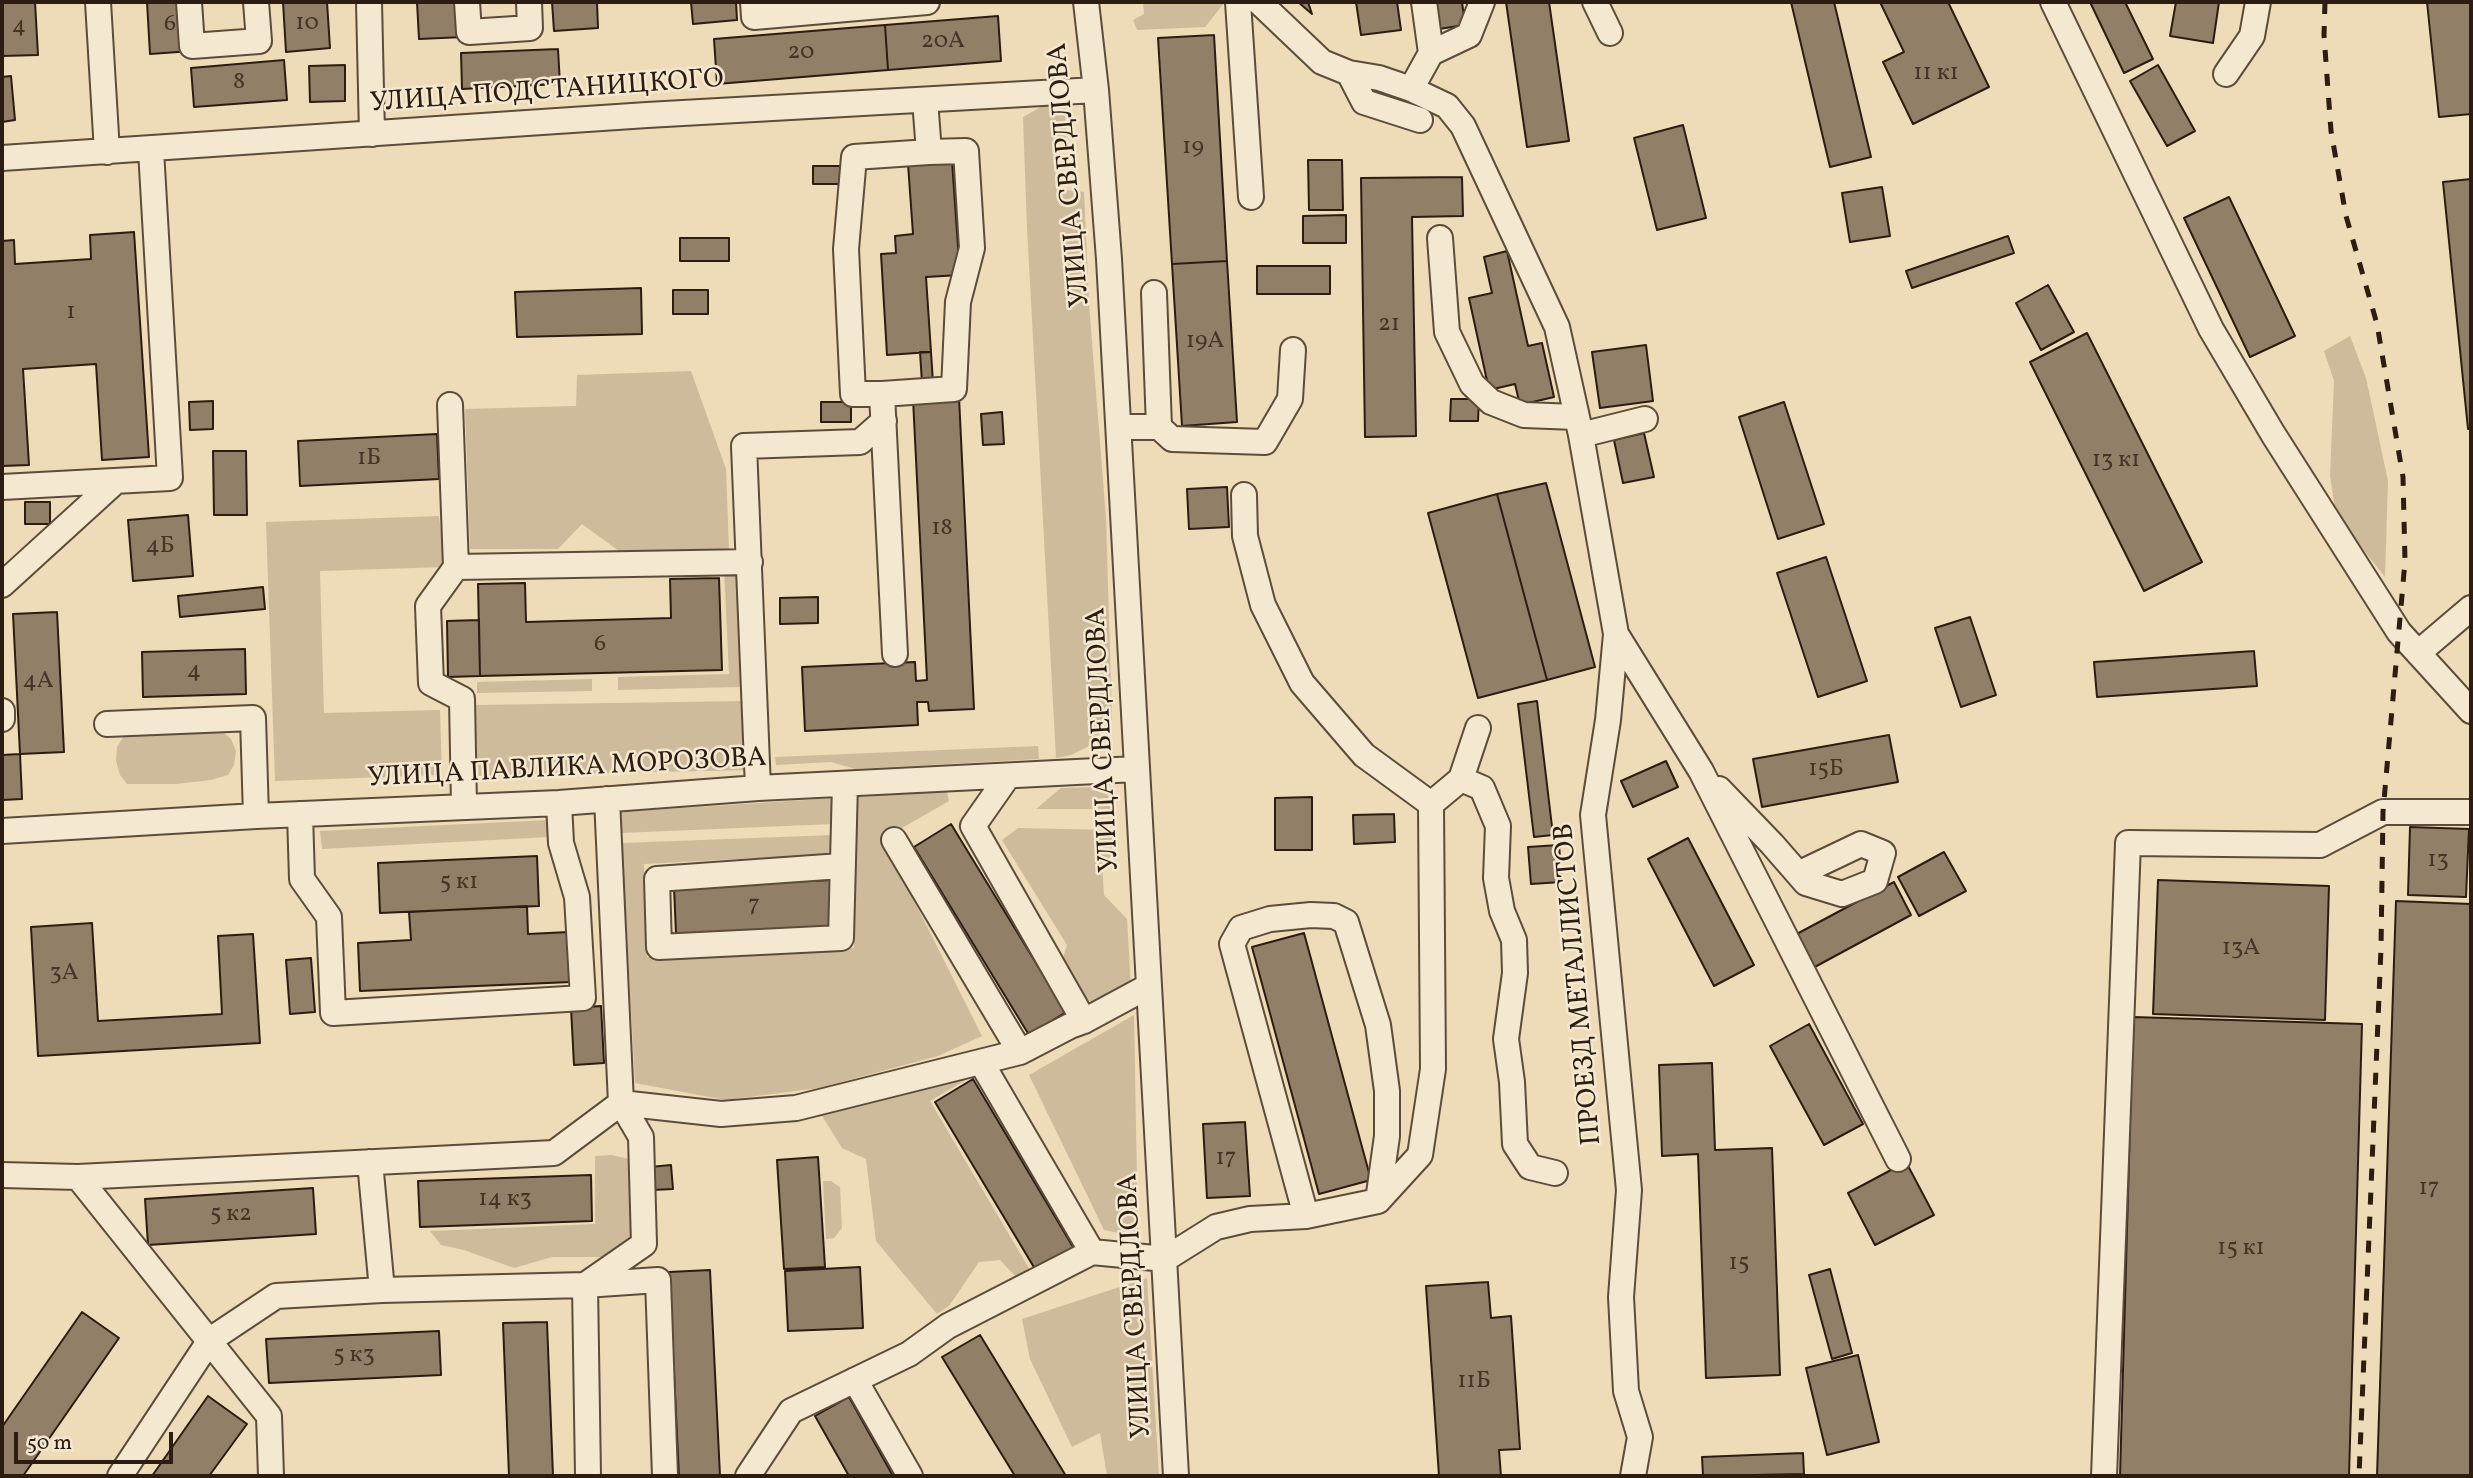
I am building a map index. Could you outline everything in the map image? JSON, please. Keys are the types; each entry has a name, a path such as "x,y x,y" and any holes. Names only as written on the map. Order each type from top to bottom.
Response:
{"street":[{"path":"98,2 107,152"},
{"path":"190,2 192,46 259,41 256,2"},
{"path":"369,2 372,134"},
{"path":"467,2 469,32 530,28 529,2"},
{"path":"753,2 754,17 927,2"},
{"name":"УЛИЦА СВЕРДЛОВА","path":"1086,2 1096,90 1119,427 1147,987 1176,1476"},
{"path":"1238,2 1251,197"},
{"name":"ПРОЕЗД МЕТАЛЛИСТОВ","path":"1259,2 1322,62 1349,73 1380,78 1447,106 1462,126 1557,327 1579,426 1616,634 1608,720 1593,816 1629,1190 1621,1297 1626,1391 1640,1437 1633,1476"},
{"path":"1424,2 1431,53"},
{"path":"1411,89 1431,53 1469,35 1482,2"},
{"path":"1595,2 1610,33"},
{"path":"2053,2 2211,329 2273,434 2399,632 2471,711"},
{"path":"2226,74 2252,36 2259,2"},
{"path":"1349,73 1364,102 1420,120"},
{"name":"УЛИЦА ПОДСТАНИЦКОГО","path":"2,158 647,115 1096,90"},
{"path":"925,100 929,152"},
{"path":"2,487 170,478 151,150"},
{"path":"966,151 972,248 958,302 954,389 853,394 846,249 854,157 929,152 966,151"},
{"path":"1440,238 1447,332 1472,384 1491,402 1524,415 1579,426 1645,419"},
{"path":"1154,293 1159,427"},
{"path":"1119,427 1159,427 1172,439 1265,442 1290,398 1293,349"},
{"path":"883,394 895,654"},
{"path":"450,405 456,567 428,606 430,683 462,699 464,806"},
{"path":"758,788 744,446 860,442 884,421"},
{"path":"2,585 115,482"},
{"path":"1244,495 1245,536 1263,605 1302,683 1364,755 1431,804"},
{"path":"456,567 750,562"},
{"path":"2418,653 2471,608"},
{"path":"1616,634 1701,771 1898,1159"},
{"path":"2,711 2,719"},
{"path":"107,724 253,718 256,816"},
{"path":"1431,804 1461,779 1478,729"},
{"name":"УЛИЦА ПАВЛИКА МОРОЗОВА","path":"2,831 256,816 559,803 758,788 1136,769"},
{"path":"1701,771 1798,874"},
{"path":"1009,776 972,827 1084,1021"},
{"path":"1461,779 1482,789 1498,826 1496,878 1502,911 1514,940 1515,973 1506,1039 1512,1082 1515,1144 1530,1167 1555,1173"},
{"path":"841,866 657,879 659,947 841,938 845,784"},
{"path":"585,1285 644,1244 641,1136 621,1103 607,800"},
{"path":"300,814 302,879 329,917 333,1013 583,998 577,897 561,843 559,803"},
{"path":"748,1476 791,1411 909,1354 948,1326 1092,1252 1165,1259 1216,1227 1250,1219 1307,1216 1378,1201 1420,1155 1433,1069 1431,804"},
{"path":"2104,1476 2128,843 2320,845 2383,812 2471,812"},
{"path":"894,840 1020,1052"},
{"path":"1307,1216 1232,944 1241,928 1270,919 1311,915 1334,916 1346,922 1378,1025 1387,1091 1387,1136 1378,1201"},
{"path":"2,1175 78,1177 554,1153 621,1103 721,1115 796,1108 1020,1052 1147,987"},
{"path":"981,1062 1092,1252"},
{"path":"370,1162 382,1290"},
{"path":"78,1177 269,1416 271,1476"},
{"path":"120,1476 210,1340 276,1296 658,1280 665,1476"},
{"path":"585,1285 588,1476"},
{"path":"855,1380 910,1476"}],"shaded area":[{"path":"1143,2 1225,2 1205,27 1137,30 1133,20 1144,14"},
{"path":"1057,98 1065,101 1066,141 1054,145 1056,189 1084,192 1089,304 1106,518 1112,719 1089,746 1071,755 1056,758 1023,117"},
{"path":"2350,336 2366,378 2388,481 2385,577 2336,515 2330,476 2334,381 2324,351"},
{"path":"691,371 726,469 729,550 619,551 582,524 558,549 470,549 465,409 576,406 577,375"},
{"path":"439,516 445,567 320,571 324,713 440,710 442,775 275,781 266,522"},
{"path":"724,569 741,569 746,673 739,687 618,690 618,677 729,674"},
{"path":"592,679 592,691 477,693 477,682"},
{"path":"748,701 751,770 477,776 475,705"},
{"path":"221,730 231,739 236,751 234,765 228,775 176,784 127,784 120,775 116,761 117,747 125,734"},
{"path":"1038,746 1039,759 855,769 831,762 776,765 775,757"},
{"path":"1099,787 1107,791 1111,809 1036,809 1061,788"},
{"path":"947,792 949,801 883,839 982,1036 938,1056 819,1088 725,1100 635,1083 622,843 833,835 832,854 644,864 647,957 854,948 853,838 856,797"},
{"path":"835,798 833,824 621,833 621,812"},
{"path":"549,820 549,837 322,849 320,831"},
{"path":"1018,828 1112,830 1112,855 1102,865 1104,895 1127,919 1131,988 1105,1004 1081,999 1061,965 1067,945 1002,840"},
{"path":"1134,1015 1138,1237 1104,1230 1029,1075"},
{"path":"968,1072 971,1077 930,1101 1033,1275 1020,1281 1000,1260 979,1262 949,1306 937,1314 876,1241 866,1159 842,1148 819,1111"},
{"path":"612,1155 633,1160 635,1239 608,1257 552,1257 514,1268 464,1250 441,1245 430,1231 595,1224 595,1156"},
{"path":"823,1181 831,1181 840,1187 842,1228 834,1238 826,1239"},
{"path":"1147,1278 1159,1476 1107,1476 1100,1433 1072,1447 1030,1359 1022,1319"}],"building":[{"path":"2,2 35,2 38,55 2,56"},
{"path":"147,2 189,2 192,51 150,54"},
{"path":"283,2 327,2 330,48 286,52"},
{"path":"417,2 462,2 464,37 419,39"},
{"path":"552,2 597,2 598,28 554,31"},
{"path":"691,2 736,2 737,20 693,24"},
{"path":"1298,2 1308,2 1312,14"},
{"path":"1356,2 1397,2 1401,30 1361,35"},
{"path":"1436,2 1462,2 1465,25 1439,29"},
{"path":"1506,2 1549,2 1569,141 1527,147"},
{"path":"1791,2 1834,2 1871,157 1830,167"},
{"path":"1880,2 1948,2 1989,87 1913,124 1883,62 1904,52"},
{"path":"2090,2 2125,2 2153,59 2124,73"},
{"path":"2176,2 2219,2 2213,43 2170,36"},
{"path":"2427,2 2471,2 2471,114 2439,117"},
{"path":"998,16 1001,61 888,70 885,25"},
{"path":"885,25 888,70 717,84 714,39"},
{"path":"1214,35 1227,261 1172,264 1158,38"},
{"path":"558,49 560,84 462,89 461,53"},
{"path":"284,60 287,100 194,107 191,68"},
{"path":"345,65 345,101 310,102 309,66"},
{"path":"2158,65 2195,131 2167,146 2130,81"},
{"path":"11,76 15,120 2,122 2,77"},
{"path":"1683,125 1706,218 1657,230 1634,138"},
{"path":"1308,160 1342,160 1343,210 1309,210"},
{"path":"952,161 960,275 926,277 931,352 887,355 881,254 896,253 895,236 913,234 908,164"},
{"path":"813,166 848,166 848,184 813,184"},
{"path":"1462,177 1463,216 1412,217 1416,436 1365,437 1361,178"},
{"path":"2471,179 2471,429 2468,429 2443,182"},
{"path":"1882,187 1890,236 1850,242 1842,193"},
{"path":"2229,197 2295,336 2250,357 2184,218"},
{"path":"1346,215 1346,243 1303,243 1303,216"},
{"path":"134,232 149,457 102,460 96,364 23,369 29,465 2,466 2,241 14,240 15,264 91,259 90,235"},
{"path":"2008,236 2014,253 1912,288 1906,271"},
{"path":"680,238 729,238 729,261 680,261"},
{"path":"1507,251 1528,346 1542,343 1554,397 1520,405 1515,384 1489,390 1469,298 1492,293 1484,257"},
{"path":"1227,261 1237,422 1182,426 1172,264"},
{"path":"1257,266 1330,266 1330,294 1257,294"},
{"path":"2048,285 2074,332 2041,350 2016,303"},
{"path":"641,288 642,334 517,337 515,292"},
{"path":"673,290 708,290 708,314 673,314"},
{"path":"2087,333 2202,562 2144,591 2030,362"},
{"path":"1646,345 1653,401 1600,408 1592,352"},
{"path":"920,352 931,352 933,383 922,383"},
{"path":"959,397 974,709 929,711 928,702 917,702 918,725 805,731 802,667 915,662 916,681 927,680 913,399"},
{"path":"1451,399 1479,399 1478,421 1450,421"},
{"path":"213,401 213,429 190,430 189,402"},
{"path":"821,402 851,402 851,422 821,422"},
{"path":"1784,402 1824,524 1778,539 1739,417"},
{"path":"1002,412 1004,444 983,445 981,414"},
{"path":"1644,433 1654,477 1623,483 1614,440"},
{"path":"437,434 439,479 300,486 298,441"},
{"path":"213,451 246,451 247,515 214,515"},
{"path":"1546,483 1595,667 1547,680 1497,494"},
{"path":"1227,487 1229,527 1189,529 1187,489"},
{"path":"1497,494 1547,680 1478,698 1428,513"},
{"path":"25,502 50,502 50,524 25,524"},
{"path":"188,515 193,576 133,581 128,520"},
{"path":"1826,557 1867,681 1818,697 1777,573"},
{"path":"719,578 722,670 480,676 478,584 525,583 526,622 671,618 670,579"},
{"path":"263,587 265,609 180,617 178,596"},
{"path":"818,597 818,623 780,624 780,598"},
{"path":"57,612 64,752 20,754 13,614"},
{"path":"1970,617 1996,695 1961,707 1935,628"},
{"path":"479,620 480,676 448,677 447,621"},
{"path":"245,649 246,694 143,697 142,652"},
{"path":"2254,651 2257,686 2097,697 2094,662"},
{"path":"1537,701 1553,835 1534,837 1518,704"},
{"path":"1889,735 1898,782 1762,807 1753,759"},
{"path":"20,754 22,799 2,800 2,755"},
{"path":"1666,761 1678,787 1633,807 1621,781"},
{"path":"1312,797 1312,850 1275,850 1275,798"},
{"path":"1394,814 1395,842 1354,844 1353,815"},
{"path":"951,824 1066,1012 1029,1035 914,847"},
{"path":"2410,827 2469,829 2466,897 2408,895"},
{"path":"1688,838 1754,965 1714,986 1648,859"},
{"path":"1559,845 1562,882 1531,884 1528,847"},
{"path":"1944,852 1966,891 1919,916 1898,877"},
{"path":"537,856 539,906 380,913 378,863"},
{"path":"832,880 834,928 676,934 674,887"},
{"path":"2158,880 2329,886 2325,1020 2153,1014"},
{"path":"1894,882 1911,915 1811,969 1793,936"},
{"path":"2396,901 2471,904 2471,1476 2377,1476"},
{"path":"527,906 528,934 569,932 571,982 360,991 358,943 411,940 409,912"},
{"path":"92,923 98,1021 222,1014 218,936 253,934 260,1043 38,1056 31,927"},
{"path":"1304,933 1371,1180 1319,1194 1252,947"},
{"path":"311,958 315,1012 290,1014 286,960"},
{"path":"601,1006 604,1063 574,1065 571,1008"},
{"path":"2133,1017 2362,1024 2349,1476 2120,1476"},
{"path":"1809,1024 1863,1124 1824,1145 1770,1046"},
{"path":"1712,1063 1715,1150 1772,1148 1780,1375 1706,1378 1698,1154 1662,1156 1659,1065"},
{"path":"973,1079 1076,1252 1038,1274 935,1102"},
{"path":"1245,1122 1250,1196 1207,1198 1203,1124"},
{"path":"818,1157 825,1267 784,1269 777,1160"},
{"path":"1906,1162 1934,1215 1875,1245 1848,1193"},
{"path":"671,1165 673,1189 652,1190 650,1167"},
{"path":"591,1175 592,1221 420,1227 418,1181"},
{"path":"313,1188 316,1234 148,1245 145,1199"},
{"path":"860,1267 863,1328 788,1331 785,1271"},
{"path":"1830,1269 1852,1353 1832,1359 1809,1275"},
{"path":"710,1270 720,1476 679,1476 669,1272"},
{"path":"1488,1282 1491,1318 1511,1316 1520,1449 1499,1450 1501,1476 1439,1476 1426,1286"},
{"path":"82,1312 119,1338 23,1476 2,1476 2,1427"},
{"path":"547,1322 553,1476 509,1476 503,1323"},
{"path":"439,1331 441,1375 269,1383 266,1339"},
{"path":"980,1335 1066,1476 1015,1476 942,1357"},
{"path":"1858,1355 1879,1442 1827,1455 1806,1368"},
{"path":"208,1396 247,1424 209,1476 152,1476"},
{"path":"849,1397 893,1476 849,1476 815,1416"},
{"path":"1803,1453 1804,1474 1703,1476 1702,1457"}],"railway":[{"path":"2325,2 2324,35 2331,131 2346,216 2377,324 2403,477 2405,561 2383,812 2381,948 2359,1476"}]}
